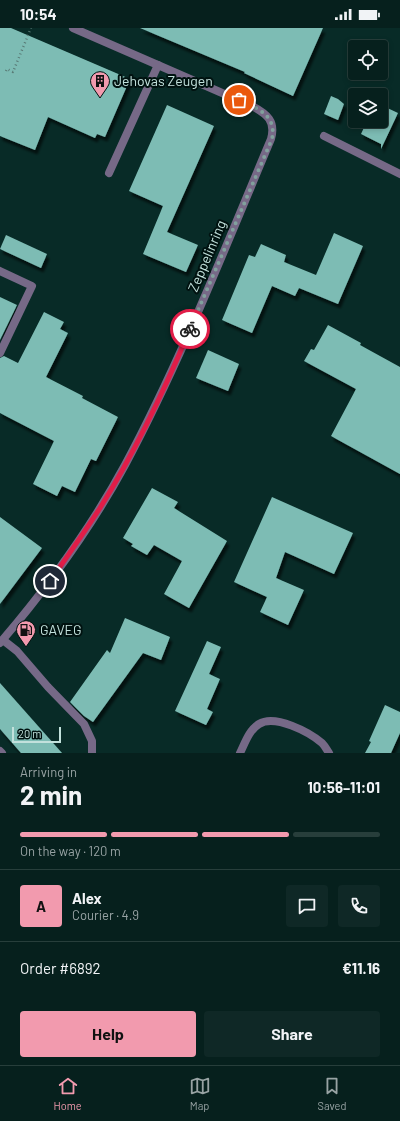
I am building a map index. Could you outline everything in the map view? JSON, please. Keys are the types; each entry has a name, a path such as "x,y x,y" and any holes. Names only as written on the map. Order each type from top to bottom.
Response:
{"street":[{"name":"Zeppelinring","path":"1,641 50,581 68,556 100,508 125,465 186,339 272,139 273,132 271,121 261,111 252,106 73,28"},
{"path":"109,173 158,65"},
{"path":"324,136 400,174"},
{"path":"0,271 32,286 0,353"},
{"path":"1,641 17,651 48,687 84,724 92,741 92,753"},
{"path":"240,753 248,736 259,724 274,721 292,726 308,734 323,744 330,753"}],"path":[{"path":"6,71 7,69 13,72 31,28"}],"building":[{"path":"0,28 11,28 130,79 105,137 97,134 95,138 48,117 35,150 0,136"},
{"path":"140,28 323,28 293,96 244,73 245,72"},
{"path":"331,96 344,104 338,120 324,114"},
{"path":"167,105 214,126 167,232 198,245 186,272 143,254 163,206 129,191"},
{"path":"388,108 398,113 381,149 381,144 361,134 364,128 388,128"},
{"path":"334,233 363,246 338,304 299,288 295,296 272,286 252,333 222,320 249,255 255,257 261,244 286,255 284,262 316,275"},
{"path":"6,235 47,254 41,268 0,249"},
{"path":"0,297 17,305 0,340"},
{"path":"44,312 64,322 60,329 68,333 46,377 83,396 82,398 118,417 96,461 91,459 75,492 62,486 57,496 33,484 54,441 0,413 0,358 4,356 18,363"},
{"path":"328,325 400,367 400,474 331,436 356,389 304,361 311,349 314,350"},
{"path":"208,350 239,364 228,391 196,378"},
{"path":"152,488 178,502 174,508 227,541 189,608 164,594 182,561 154,545 147,555 131,546 133,544 123,538"},
{"path":"272,497 353,533 334,574 285,552 276,578 304,590 288,625 260,612 267,597 234,582"},
{"path":"0,517 42,548 0,604"},
{"path":"125,618 170,637 161,660 143,653 93,722 84,716 70,702 107,650 110,653"},
{"path":"207,641 221,647 209,674 220,679 207,709 213,712 206,725 175,711"},
{"path":"0,683 62,753 21,753 0,729"},
{"path":"385,705 400,712 400,733 391,753 365,753 371,742 369,741"}],"way so far":[{"path":"190,329 272,139 273,132 271,121 266,115 239,100"}],"place":[{"name":"Jehovas Zeugen","path":"100,98"},
{"name":"GAVEG","path":"26,647"}],"route":[{"path":"50,581 100,508 125,465 190,329"}]}
